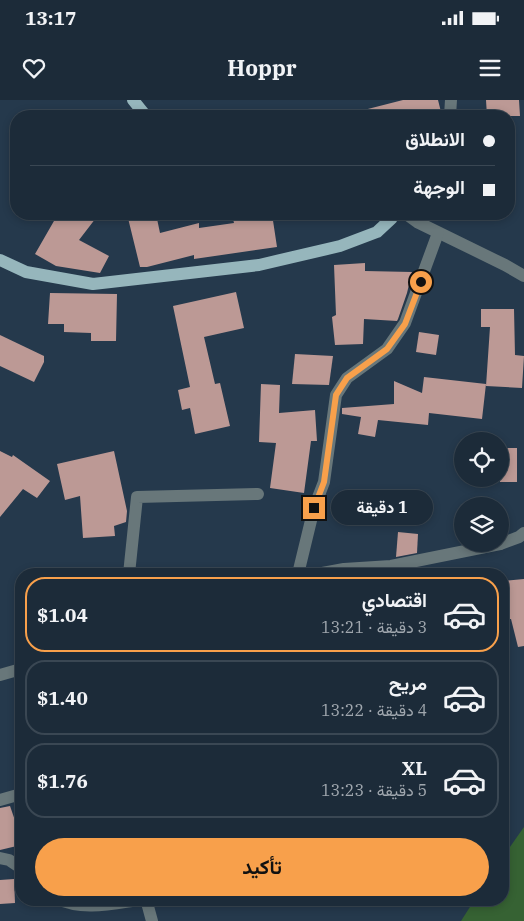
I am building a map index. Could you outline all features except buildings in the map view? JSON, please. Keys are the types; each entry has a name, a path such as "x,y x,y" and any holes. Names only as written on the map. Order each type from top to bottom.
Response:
{"main road":[{"path":"133,100 141,110"},
{"path":"0,260 26,272 93,284 259,266 340,246 377,232 390,220"}],"street":[{"path":"414,220 524,276"},
{"path":"299,568 312,515 324,482 336,395 347,378 387,349 405,324 438,233"},
{"path":"130,568 136,497 258,494"},
{"path":"509,541 524,533"},
{"path":"360,568 391,566 460,552"},
{"path":"0,675 15,671"},
{"path":"0,800 15,796"},
{"path":"0,858 15,864"},
{"path":"148,906 152,921"}],"green space":[{"path":"524,827 524,921 461,921 471,906 509,906 509,848"}],"route":[{"path":"314,508 324,482 336,395 347,378 387,349 405,324 421,282"}]}
